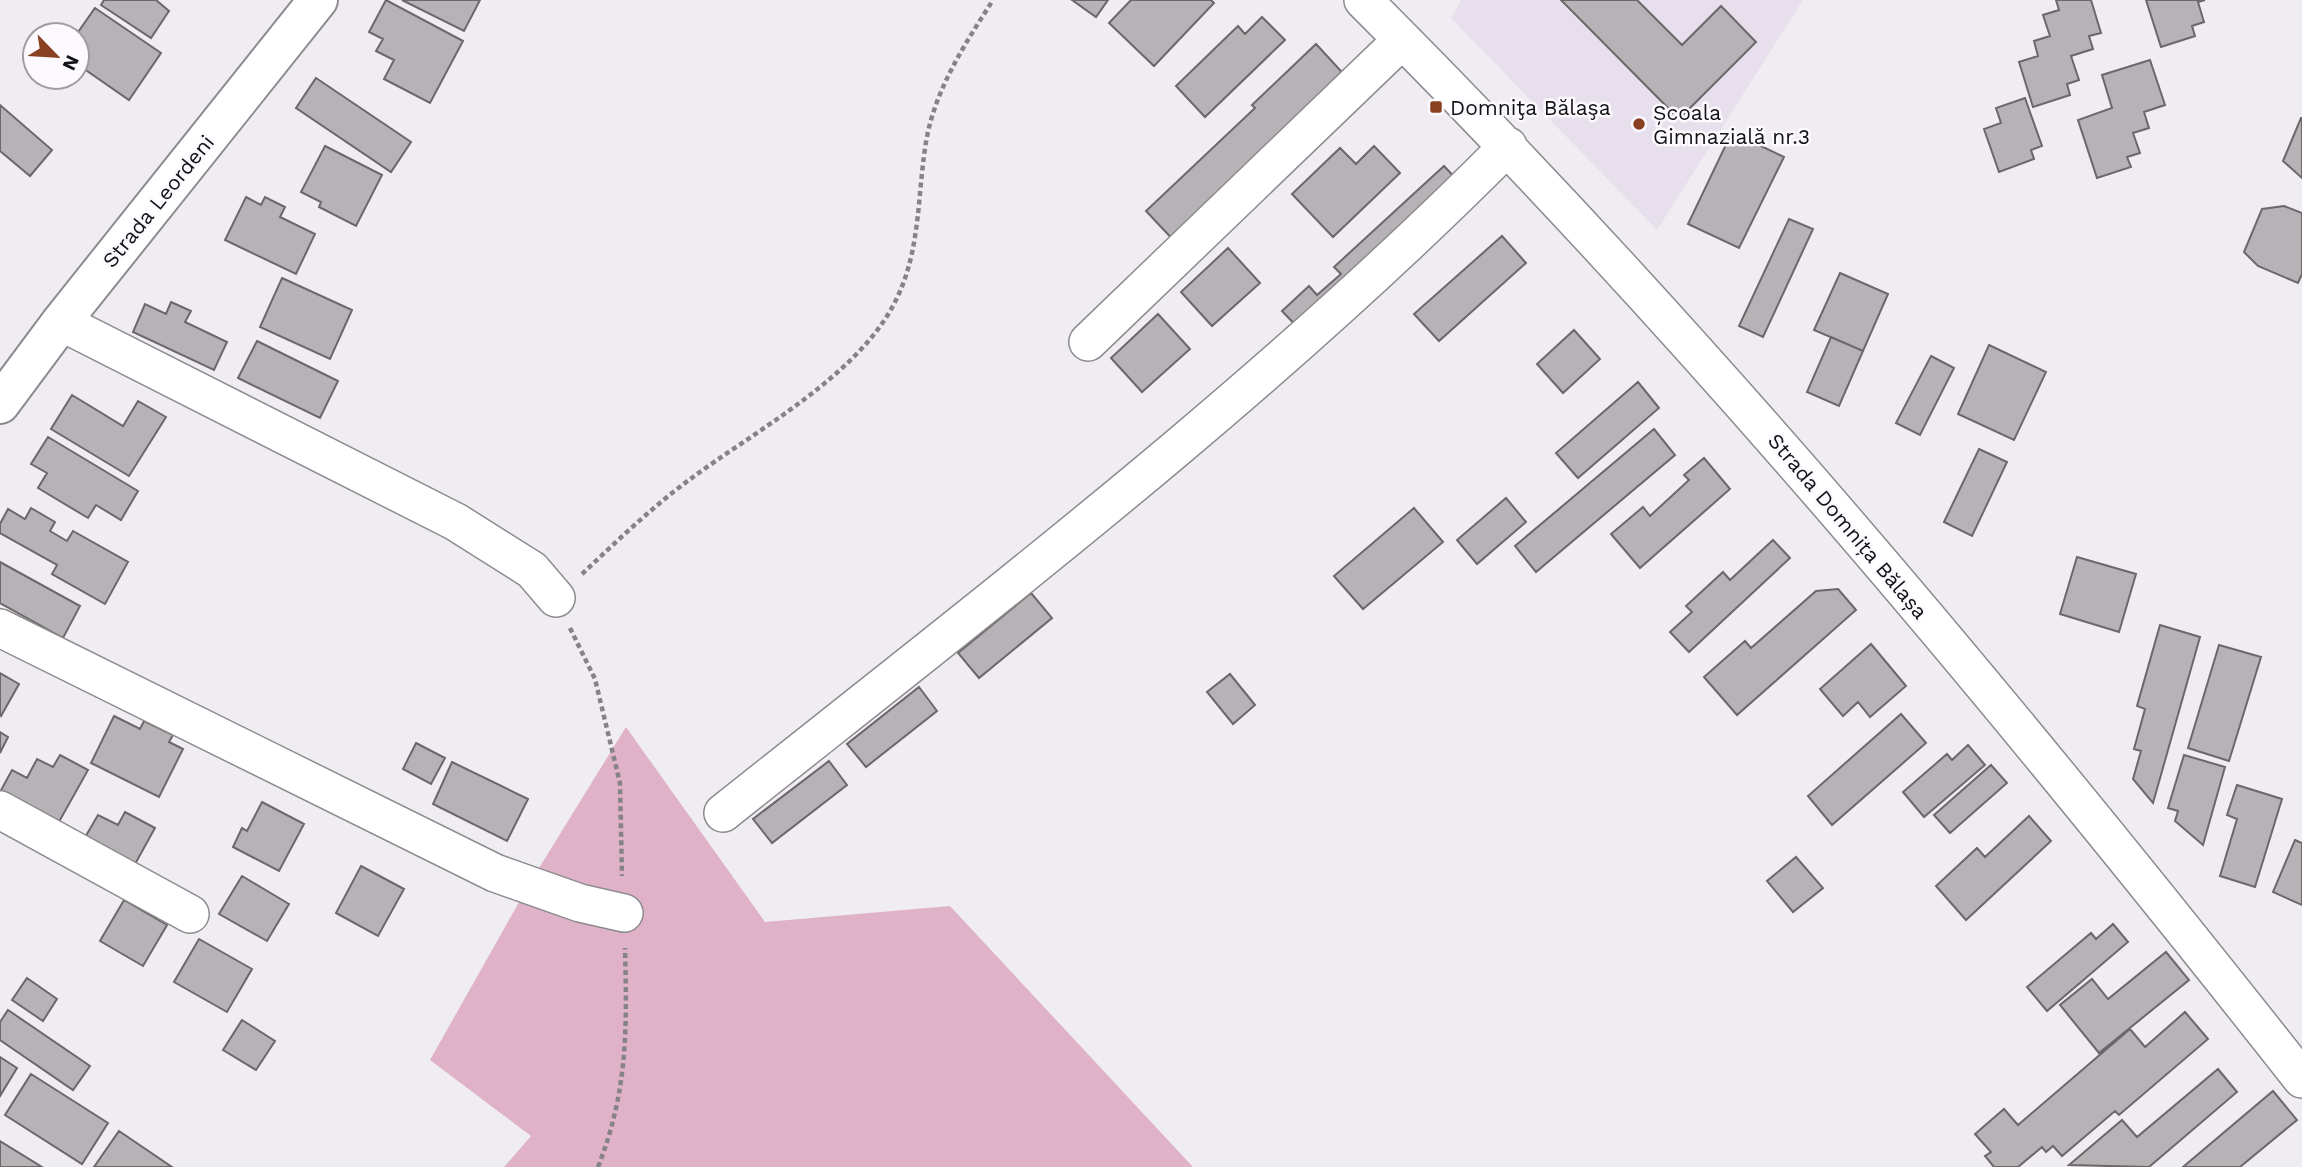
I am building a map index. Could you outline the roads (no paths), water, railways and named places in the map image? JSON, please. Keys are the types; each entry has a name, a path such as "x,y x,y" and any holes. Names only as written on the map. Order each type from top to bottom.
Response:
{"main road":[{"name":"Strada Leordeni","path":"0,404 61,322 318,0"}],"street":[{"name":"Strada Domnița Bălașa","path":"1363,0 1508,146 1627,273 1878,561 2139,872 2302,1079"},
{"path":"1088,342 1402,40"},
{"path":"723,813 1182,444 1293,351 1508,146"},
{"path":"61,322 456,522 531,570 556,598"},
{"path":"0,628 495,873 580,903 624,914"},
{"path":"0,810 190,914"}],"place":[{"name":"Domniţa Bălaşa","path":"1436,107"},
{"name":"Școala Gimnazială nr.3","path":"1639,124"}]}
